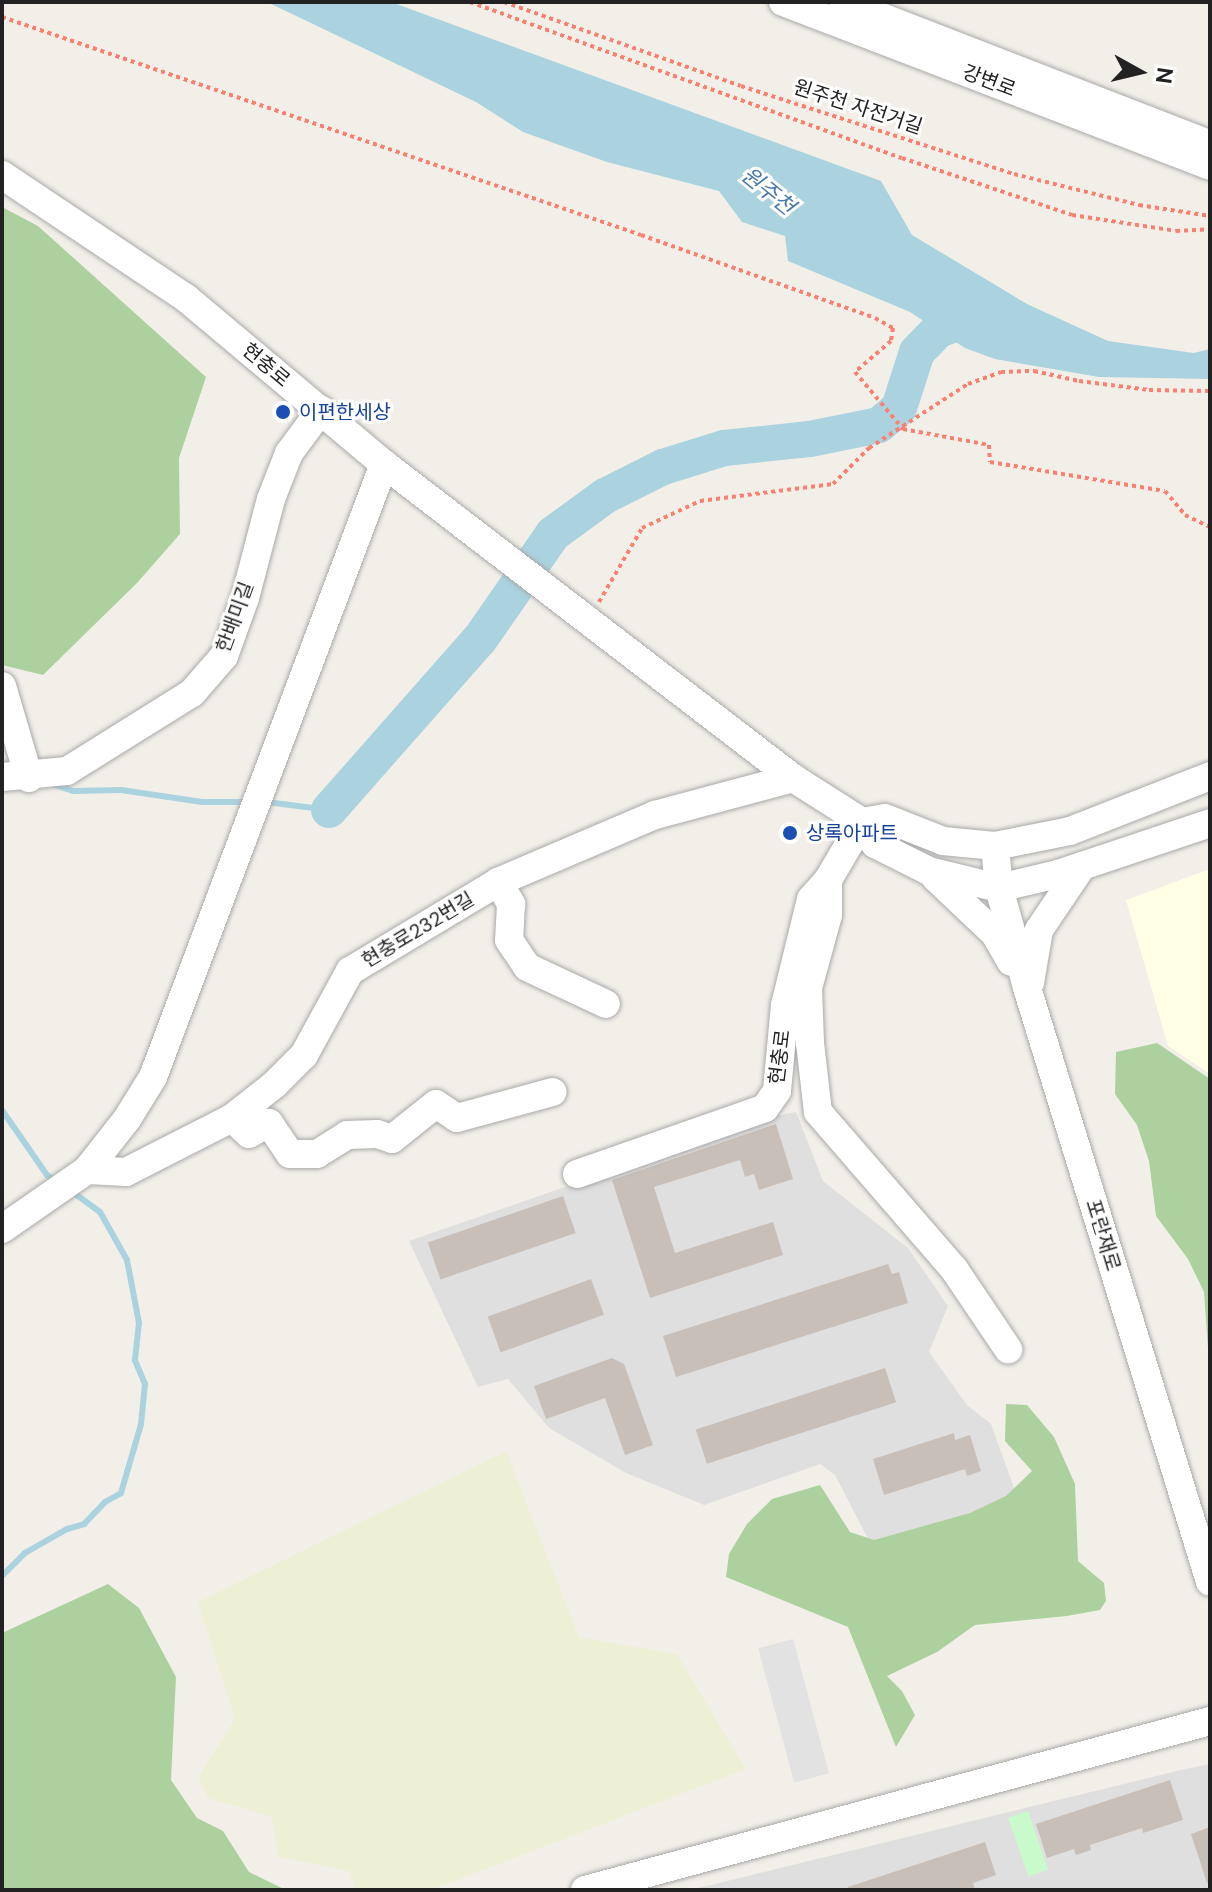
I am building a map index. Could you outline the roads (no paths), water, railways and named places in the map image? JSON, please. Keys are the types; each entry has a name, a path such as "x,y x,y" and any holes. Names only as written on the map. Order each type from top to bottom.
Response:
{"street":[{"name":"강변로","path":"783,2 1205,157"},
{"name":"강변로","path":"843,2 1205,157"},
{"name":"현충로","path":"2,175 186,298 384,464 793,778"},
{"name":"한배미길","path":"2,686 16,778 67,771 192,693 224,656 245,598 271,499 289,453 321,410"},
{"path":"2,1229 83,1173 127,1119 153,1077 384,464"},
{"path":"862,822 885,818 943,841 995,846 1070,831 1210,776"},
{"path":"793,778 862,822 875,844 929,871 999,888 1082,866 1210,823"},
{"name":"현충로232번길","path":"83,1173 126,1172 232,1118 275,1084 304,1055 350,971 498,882 655,815 793,778"},
{"name":"현충로","path":"577,1174 765,1108 777,1091 785,1005 811,899 828,880 862,822"},
{"name":"포란재로","path":"995,846 999,888 1028,991 1210,1582"},
{"path":"1028,991 1039,930 1046,914 1082,866"},
{"path":"929,871 995,934 1028,991"},
{"path":"828,880 828,915 808,988 810,1043 818,1112 954,1269 1008,1349"},
{"name":"현충로232번길","path":"498,882 511,904 509,940 527,967 606,1004"},
{"path":"232,1118 249,1134 269,1123 290,1154 317,1154 347,1135 377,1134 392,1139 436,1104 457,1118 553,1092"},
{"path":"585,1890 1210,1721"}],"water":[{"name":"원주천","path":"267,2 391,2 881,181 912,235 1027,304 1108,341 1194,353 1210,349 1210,379 1099,377 995,359 965,348 910,312 788,261 785,236 742,222 719,191 607,162 523,132 476,102"}],"waterway":[{"path":"329,810 480,639 553,534 605,496 663,467 724,448 810,439 879,425 899,408 917,352 938,330 984,314"},
{"path":"52,784 73,791 121,790 202,802 247,802"},
{"path":"266,802 329,810"},
{"path":"2,1110 47,1175 56,1181"},
{"path":"2,1576 25,1553 67,1529 84,1524 105,1502 121,1493 141,1424 145,1384 135,1360 139,1323 127,1260 100,1212 72,1192"}],"place":[{"name":"이편한세상","path":"283,412"},
{"name":"상록아파트","path":"790,833"}]}
